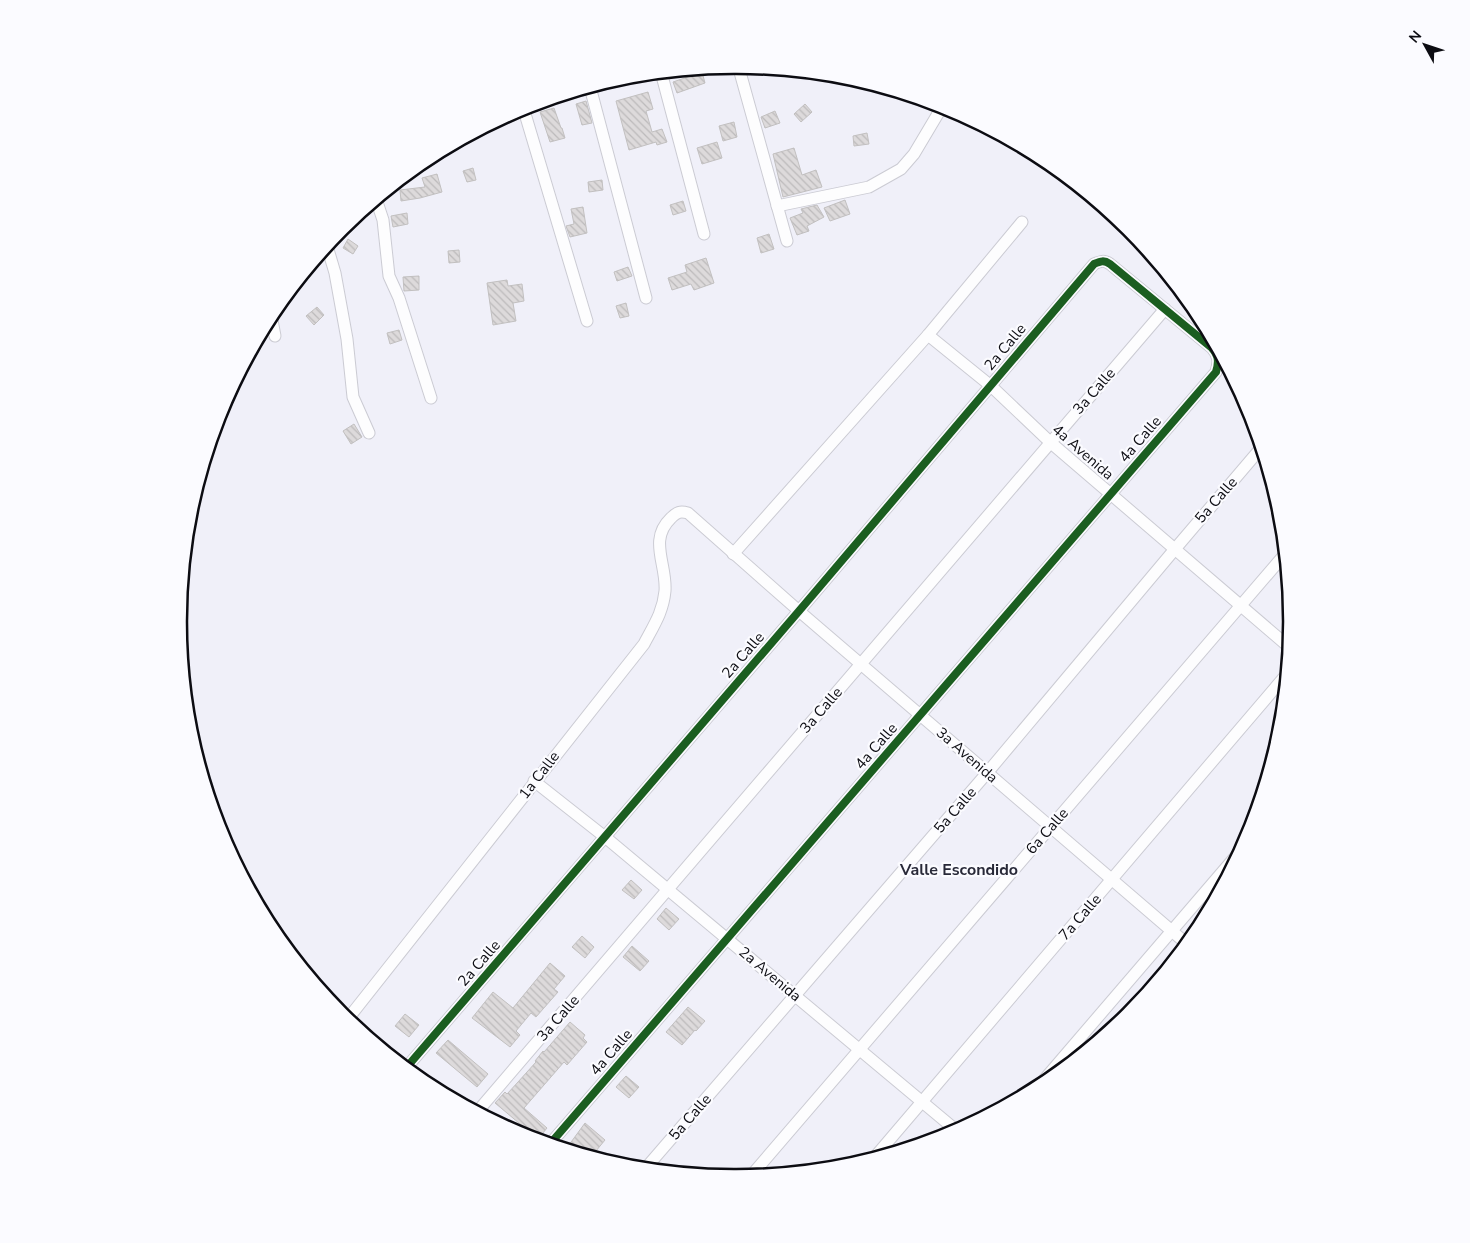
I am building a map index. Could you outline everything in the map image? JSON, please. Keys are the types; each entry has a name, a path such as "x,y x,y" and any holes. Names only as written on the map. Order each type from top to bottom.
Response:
{"street":[{"path":"741,74 787,241"},
{"path":"663,78 704,234"},
{"path":"589,93 646,298"},
{"path":"777,206 868,187 901,169 914,154 939,113"},
{"path":"525,115 587,321"},
{"path":"378,206 383,220 389,276 399,298 431,398"},
{"path":"733,554 928,335 1022,222"},
{"path":"329,254 335,273 347,339 354,397 368,433"},
{"name":"2a Calle","path":"411,1063 1094,264 1105,261 1110,264 1164,309"},
{"name":"4a Calle","path":"1164,309 1206,343"},
{"name":"3a Calle","path":"482,1107 1164,309"},
{"path":"273,328 275,336"},
{"name":"4a Avenida","path":"928,335 991,386 1050,442 1282,641"},
{"name":"4a Calle","path":"555,1139 1216,372 1218,365"},
{"name":"5a Calle","path":"650,1163 987,773 1256,453"},
{"name":"3a Avenida","path":"677,513 682,511 688,514 1181,939"},
{"name":"1a Calle","path":"352,1013 644,644 661,615 665,589 659,542 662,526 677,513"},
{"name":"6a Calle","path":"757,1168 1279,561"},
{"name":"7a Calle","path":"881,1150 1279,683"},
{"name":"2a Avenida","path":"534,781 605,837 950,1125"},
{"path":"1059,1063 1220,874"}],"building":[{"path":"703,75 705,83 677,93 673,82 691,76"},
{"path":"648,92 653,109 646,111 652,132 662,129 667,142 657,145 656,142 629,150 616,101"},
{"path":"586,101 592,123 582,125 576,104"},
{"path":"805,104 812,112 801,122 794,114"},
{"path":"554,108 565,138 550,142 540,112"},
{"path":"775,111 780,123 765,128 761,117"},
{"path":"734,122 737,137 723,141 719,126"},
{"path":"867,133 869,144 854,146 853,136"},
{"path":"717,142 722,158 702,164 697,148"},
{"path":"794,148 802,175 816,170 822,187 783,197 773,154"},
{"path":"473,168 476,180 467,182 463,171"},
{"path":"437,174 442,192 401,201 400,190 425,187 422,178"},
{"path":"602,180 603,190 589,192 588,182"},
{"path":"845,200 850,214 830,221 824,208"},
{"path":"683,201 686,211 673,215 670,205"},
{"path":"817,205 824,217 807,226 809,231 797,235 790,218 803,213 801,209"},
{"path":"583,207 587,233 570,237 566,226 574,224 571,209"},
{"path":"407,213 408,224 393,227 391,216"},
{"path":"769,234 774,249 761,253 757,238"},
{"path":"348,239 358,246 353,254 343,248"},
{"path":"459,250 460,262 449,263 448,251"},
{"path":"706,258 714,283 694,290 691,284 672,290 668,278 687,272 685,265"},
{"path":"628,267 632,276 617,281 614,272"},
{"path":"419,276 419,290 404,291 403,277"},
{"path":"507,280 508,286 522,284 524,301 513,303 516,321 493,325 487,283"},
{"path":"626,303 629,316 620,318 616,306"},
{"path":"317,307 324,315 314,325 306,316"},
{"path":"399,330 402,340 390,344 387,333"},
{"path":"354,424 362,437 351,444 343,431"},
{"path":"631,880 642,890 634,899 622,890"},
{"path":"666,908 679,919 669,930 657,919"},
{"path":"582,936 594,947 585,958 572,947"},
{"path":"632,946 649,961 640,971 623,957"},
{"path":"550,963 565,976 554,989 558,992 536,1017 531,1013 516,1031 520,1035 510,1047 472,1018 493,992 513,1008"},
{"path":"688,1007 705,1021 682,1045 666,1032"},
{"path":"405,1014 419,1025 409,1037 395,1026"},
{"path":"570,1022 585,1035 583,1038 587,1042 567,1065 564,1062 524,1108 547,1128 542,1134 525,1128 495,1103 505,1092 507,1094"},
{"path":"448,1040 488,1074 477,1087 436,1053"},
{"path":"626,1076 639,1087 629,1098 616,1087"},
{"path":"585,1123 605,1140 595,1152 570,1144"}],"cycle path":[{"path":"411,1062 1094,264 1102,261 1110,264 1206,343"},
{"path":"555,1138 1216,372 1218,364"}],"district":[{"name":"Valle Escondido","path":"959,869"}]}
